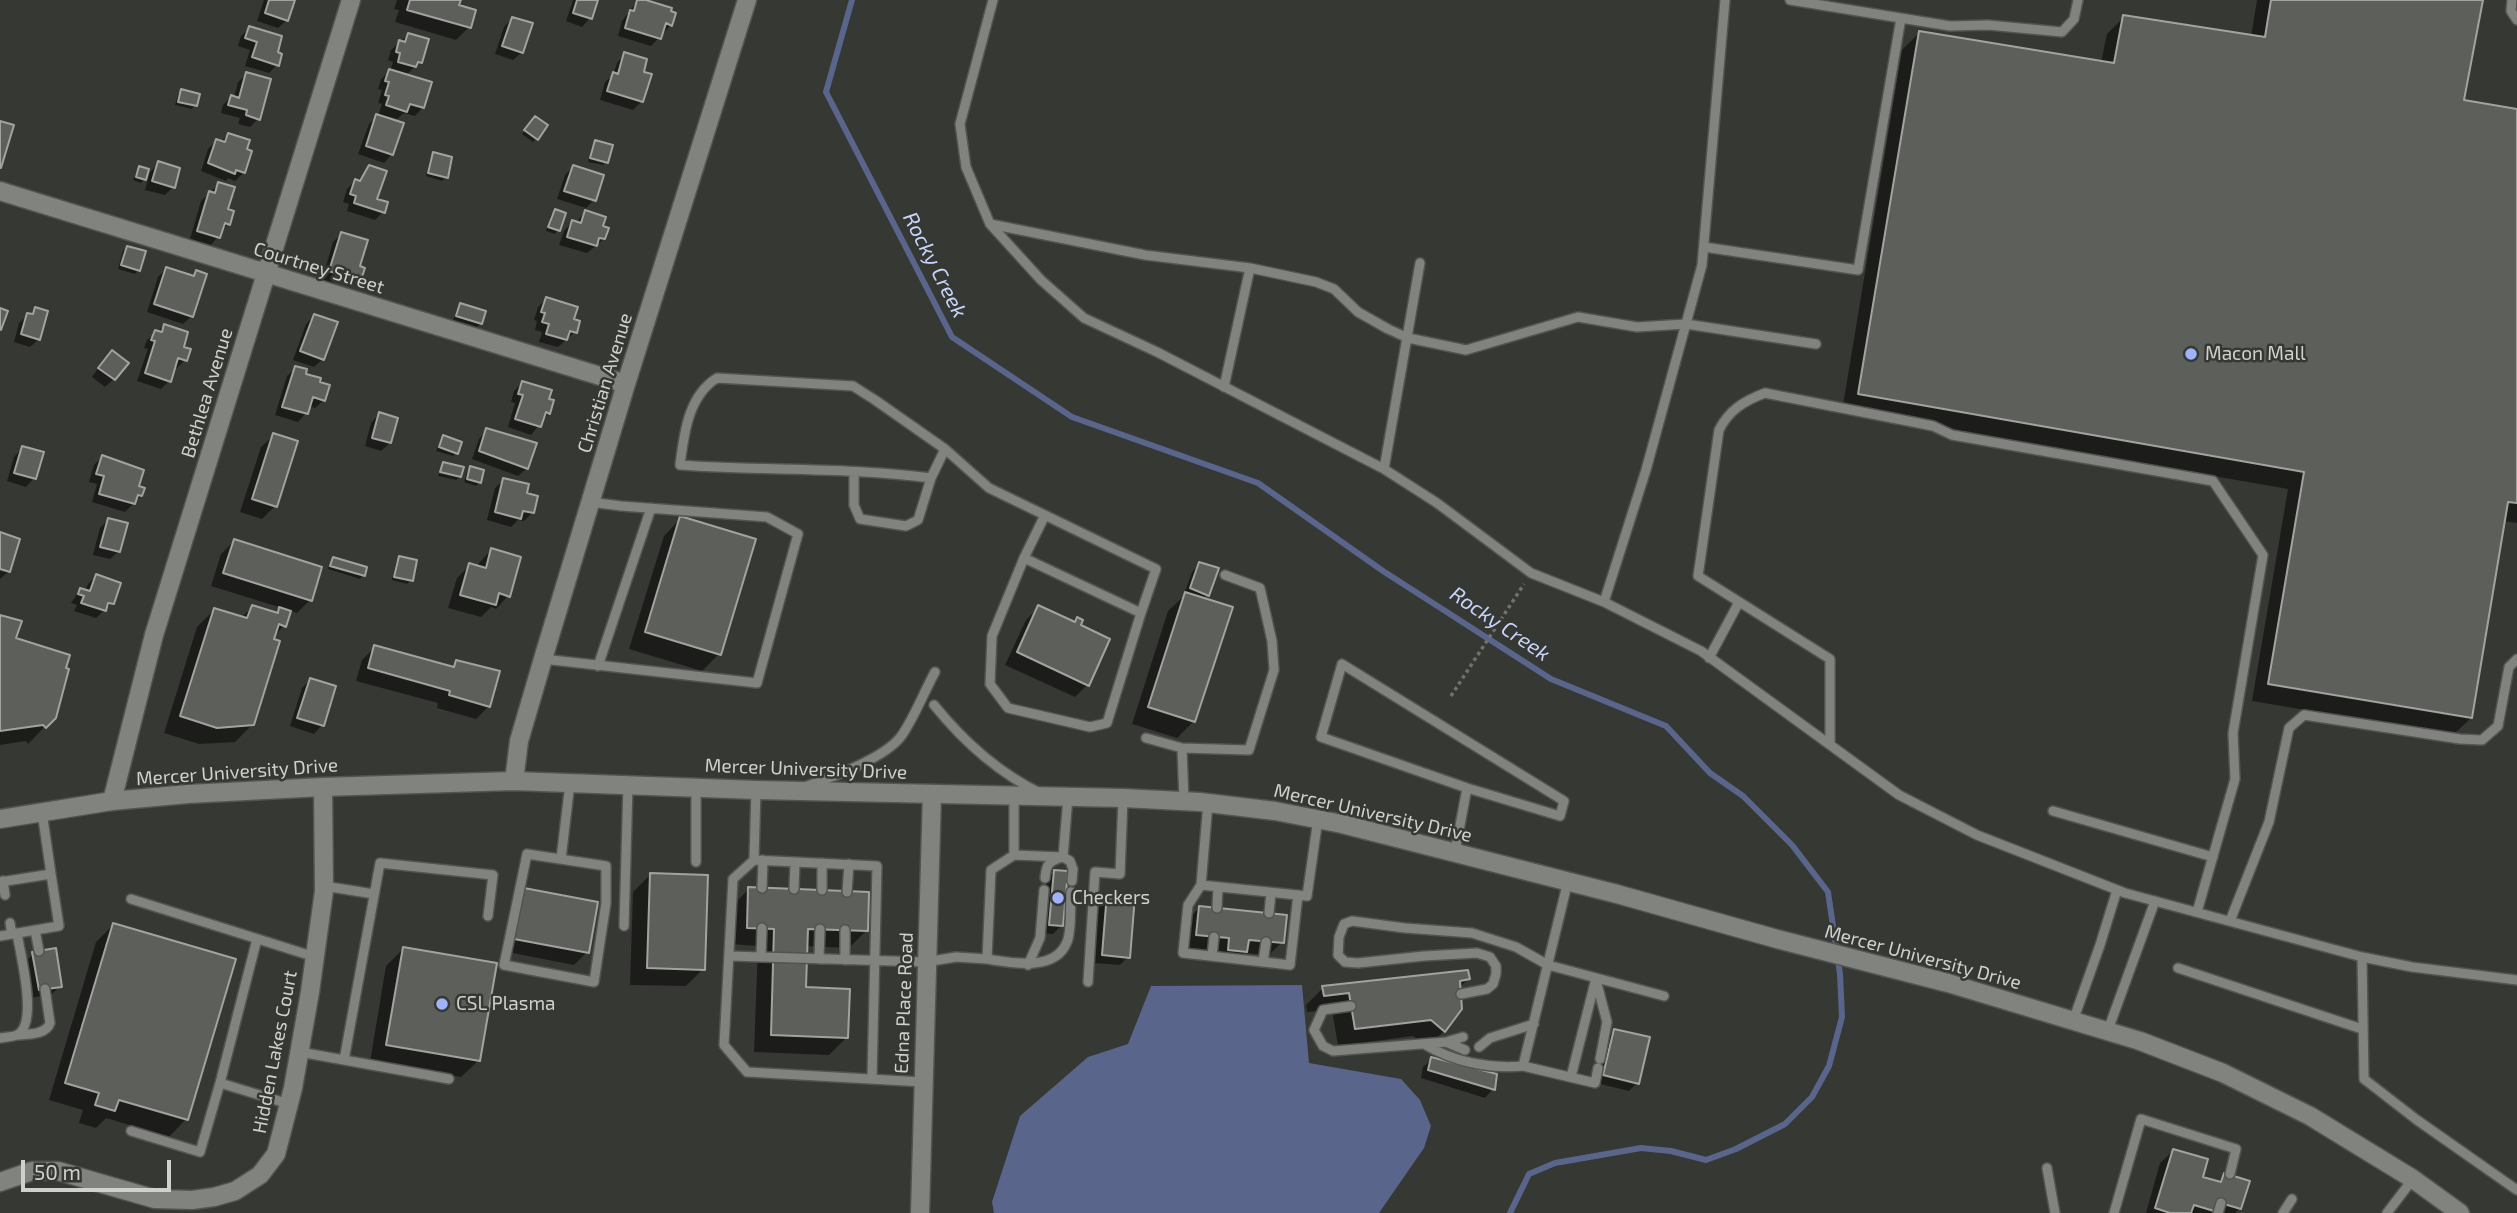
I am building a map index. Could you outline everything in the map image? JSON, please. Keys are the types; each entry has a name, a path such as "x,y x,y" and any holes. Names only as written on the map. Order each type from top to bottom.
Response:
{"street":[{"name":"Bethlea Avenue","path":"112,802 154,635 351,0"},
{"name":"Christian Avenue","path":"514,781 519,741 543,659 747,0"},
{"name":"Courtney Street","path":"0,191 626,384"},
{"name":"Mercer University Drive","path":"0,819 188,794 514,781 756,790 1123,798 1208,803 1275,811 1318,819 1568,881 1948,983 2108,1030 2223,1073 2310,1116 2413,1179 2460,1213"},
{"name":"Hidden Lakes Court","path":"0,1182 32,1171 58,1171 155,1199 214,1197 235,1191 260,1175 276,1154 300,1052 324,886 323,787"},
{"name":"Edna Place Road","path":"920,1213 932,794"}],"lane":[{"path":"1604,601 1646,470 1702,265 1725,0"},
{"path":"1790,0 1835,3 1950,26 1988,25 2062,33 2074,19 2078,0"},
{"path":"2512,0 2511,11 2517,20"},
{"path":"994,1 960,124 966,167 990,224 1041,280 1084,318 1384,469 1437,503 1531,573 1604,601 1709,658 1899,795 1977,835 2117,890 2362,957 2399,965 2517,980"},
{"path":"1704,247 1858,270 1901,18"},
{"path":"990,224 1145,255 1250,268 1316,282 1334,289 1358,312 1408,338 1466,350 1578,317 1637,327 1686,324 1816,344"},
{"path":"1384,469 1420,263"},
{"path":"1224,387 1250,268"},
{"path":"931,478 854,472 680,466 685,433 697,394 717,378 853,386 945,449 989,488 1045,515 1156,569 1107,723 1090,727 1008,708 990,684 992,636 1045,515"},
{"path":"1830,745 1830,659 1698,576 1719,430 1727,415 1747,400 1765,393 1933,426 1951,435 2213,481 2263,555 2233,733 2235,779 2197,912"},
{"path":"854,472 854,505 860,519 906,526 918,520 931,478 945,449"},
{"path":"543,659 757,683 798,534 767,517 590,502"},
{"path":"598,666 651,508"},
{"path":"1024,558 1141,613"},
{"path":"1146,738 1182,748 1249,750 1274,670 1272,641 1260,588 1225,575"},
{"path":"1709,658 1739,602"},
{"path":"2230,921 2269,822 2289,728 2304,715 2482,740 2498,726 2510,667 2517,659"},
{"path":"1342,663 1564,801 1560,816 1467,788 1321,737 1342,663"},
{"path":"795,791 839,775 901,737 935,672"},
{"path":"934,705 958,735 984,757 1012,779 1048,796"},
{"path":"1182,748 1184,801"},
{"path":"561,859 569,783"},
{"path":"624,926 628,785"},
{"path":"696,788 696,862"},
{"path":"1455,852 1467,788"},
{"path":"756,790 762,888"},
{"path":"1014,796 1014,856"},
{"path":"1063,857 1068,797"},
{"path":"1088,982 1095,872 1120,874 1123,798"},
{"path":"1208,803 1201,886 1188,905 1183,953 1290,965 1298,895"},
{"path":"2053,811 2213,857"},
{"path":"0,936 59,926 42,812"},
{"path":"1201,886 1307,897 1318,819"},
{"path":"527,854 561,859 606,866 606,903 594,982 505,965 527,854"},
{"path":"987,959 991,870 1014,856 1063,857 1070,861 1073,869 1072,881"},
{"path":"1045,878 1046,867 1051,860 1063,857"},
{"path":"872,1079 877,866 759,860 733,878 724,1045 747,1072 923,1082"},
{"path":"794,862 794,889"},
{"path":"344,1060 380,863 493,875 488,916"},
{"path":"822,863 822,890"},
{"path":"847,892 849,864"},
{"path":"5,895 1,881 51,874"},
{"path":"1523,1066 1568,881"},
{"path":"324,886 374,894"},
{"path":"1217,908 1218,887"},
{"path":"1028,965 1040,938 1044,890"},
{"path":"2073,1021 2117,890"},
{"path":"729,956 926,962 956,957 1028,965 1057,956 1068,941 1071,892"},
{"path":"1269,913 1271,893"},
{"path":"131,899 315,957"},
{"path":"2108,1030 2155,901"},
{"path":"1461,995 1487,989 1493,984 1496,965 1490,957 1477,953 1358,964 1345,962 1338,955 1339,937 1344,924 1352,921 1472,933 1516,947 1548,965 1664,996"},
{"path":"10,923 27,998 26,1027 17,1035"},
{"path":"761,957 762,928"},
{"path":"819,959 820,929"},
{"path":"35,930 39,951"},
{"path":"845,930 845,960"},
{"path":"1212,956 1214,937"},
{"path":"131,1131 200,1152 257,939"},
{"path":"1263,962 1266,942"},
{"path":"2362,957 2364,1079 2517,1190"},
{"path":"2178,968 2362,1029"},
{"path":"1424,1044 1440,1054 1498,1068 1523,1066 1595,1083 1607,1022 1596,978"},
{"path":"1571,1077 1596,978"},
{"path":"0,1038 48,1028 50,1023 45,989"},
{"path":"1351,1006 1323,1010 1314,1030 1323,1046 1333,1051 1446,1042 1463,1037"},
{"path":"1479,1048 1490,1038 1534,1024"},
{"path":"1477,1035 1490,1038"},
{"path":"1446,1042 1465,1049"},
{"path":"300,1052 449,1079"},
{"path":"220,1083 289,1104"},
{"path":"2114,1213 2141,1119 2236,1149 2230,1174"},
{"path":"2047,1168 2055,1213"},
{"path":"2387,1213 2413,1179"},
{"path":"2283,1213 2292,1199"}],"path":[{"path":"1451,696 1531,573"}],"water":[{"path":"1302,985 1309,1063 1401,1079 1420,1100 1431,1126 1424,1148 1379,1213 994,1213 992,1202 1020,1116 1088,1057 1128,1044 1151,986"}],"building":[{"path":"269,0 295,0 288,21 265,13"},
{"path":"410,0 461,0 459,5 476,10 471,28 407,10"},
{"path":"577,0 598,0 592,19 573,13"},
{"path":"637,0 672,8 671,11 676,13 672,26 666,23 661,39 625,28 630,10 634,11"},
{"name":"Macon Mall","path":"2271,0 2483,0 2464,100 2517,109 2517,503 2508,502 2472,718 2268,684 2304,472 1858,394 1919,31 2114,63 2123,15 2265,37"},
{"path":"512,17 533,23 523,53 502,46"},
{"path":"249,26 282,36 278,52 282,54 279,66 252,57 257,42 245,38"},
{"path":"408,33 429,39 422,63 418,62 416,67 398,62 400,53 396,52 399,40 405,42"},
{"path":"624,52 647,59 644,72 652,74 643,102 607,91 613,72 618,74"},
{"path":"389,69 432,82 424,108 410,104 407,112 386,105 389,96 385,95 389,82 385,81"},
{"path":"246,72 271,79 260,120 246,115 247,110 228,105 231,95 239,98"},
{"path":"181,89 200,94 197,106 178,102"},
{"path":"376,114 404,123 393,155 366,146"},
{"path":"535,116 548,125 538,140 524,130"},
{"path":"0,121 14,125 1,168 0,168"},
{"path":"228,133 250,140 247,149 252,151 245,173 236,170 235,174 208,163 216,139 225,142"},
{"path":"595,140 613,145 608,163 590,158"},
{"path":"433,152 452,157 448,178 428,173"},
{"path":"158,161 180,168 175,188 152,181"},
{"path":"369,165 387,171 377,199 388,202 385,213 354,203 356,196 350,194 355,179 360,181"},
{"path":"573,165 604,175 596,201 564,191"},
{"path":"139,166 149,169 146,180 136,177"},
{"path":"218,182 235,187 228,209 234,211 230,225 225,223 220,238 197,231 209,191 215,193"},
{"path":"555,209 566,213 560,231 548,227"},
{"path":"585,210 606,217 603,226 609,228 605,239 599,238 597,246 567,237 572,220 581,223"},
{"path":"341,232 368,240 360,266 365,268 362,277 345,271 344,276 329,271"},
{"path":"127,246 146,251 140,271 121,265"},
{"path":"166,267 194,276 196,270 207,274 193,317 154,304"},
{"path":"546,297 578,307 574,319 580,321 577,333 570,331 567,340 546,334 549,324 542,322 545,313 541,312"},
{"path":"460,303 486,311 482,324 456,316"},
{"path":"35,307 48,311 40,340 21,334 27,313 33,314"},
{"path":"0,308 8,311 1,330 0,329"},
{"path":"314,314 338,322 324,360 300,351"},
{"path":"164,324 188,332 184,347 191,349 187,361 178,358 171,382 145,373 155,341 151,340 155,330 162,332"},
{"path":"112,350 129,363 115,380 98,368"},
{"path":"295,366 307,369 306,374 321,378 320,382 330,385 325,401 313,397 308,414 282,407"},
{"path":"522,381 552,390 549,399 554,400 550,414 546,412 541,427 515,419 523,395 518,394"},
{"path":"379,412 398,418 391,443 372,438"},
{"path":"486,428 537,443 528,469 479,451"},
{"path":"273,433 298,441 277,507 252,499"},
{"path":"443,435 462,442 458,454 439,447"},
{"path":"22,446 44,452 36,479 14,473"},
{"path":"102,455 144,470 139,486 145,488 142,496 138,495 135,504 99,494 104,476 96,474"},
{"path":"443,462 464,467 461,477 440,472"},
{"path":"470,466 484,470 481,483 467,479"},
{"path":"503,478 529,484 527,493 538,496 534,513 523,511 521,519 495,512"},
{"path":"680,516 756,539 721,655 645,632"},
{"path":"108,518 128,523 120,552 100,547"},
{"path":"0,532 20,539 10,572 0,569"},
{"path":"234,539 322,567 312,601 223,573"},
{"path":"491,548 521,557 510,597 499,593 496,605 460,595 469,563 486,568"},
{"path":"399,556 417,560 413,581 394,577"},
{"path":"333,557 367,567 365,576 330,566"},
{"path":"1199,562 1219,568 1209,596 1190,588"},
{"path":"96,574 121,583 114,604 108,603 106,611 81,603 84,596 78,594 80,588 90,591"},
{"path":"1185,592 1233,607 1195,722 1148,707"},
{"path":"252,605 278,613 279,607 291,611 286,627 279,624 274,639 280,641 254,725 217,728 180,716 214,608 247,618"},
{"path":"1038,605 1075,622 1077,617 1083,620 1081,625 1110,639 1089,686 1017,652"},
{"path":"0,615 22,621 16,638 70,655 56,718 46,728 43,725 0,731"},
{"path":"374,645 454,667 456,660 500,671 490,707 449,695 450,691 368,668"},
{"path":"310,678 336,686 324,726 297,718"},
{"name":"Checkers","path":"1054,870 1068,871 1063,926 1049,925"},
{"path":"650,873 708,875 705,970 647,968"},
{"path":"748,887 869,892 868,931 808,929 806,987 850,989 848,1038 771,1035 774,929 747,928"},
{"path":"524,888 598,902 589,953 514,939"},
{"path":"1107,893 1135,896 1130,958 1102,955"},
{"path":"1199,906 1287,915 1284,943 1249,940 1247,952 1228,950 1229,938 1196,935"},
{"path":"113,923 236,959 188,1120 119,1100 115,1111 95,1105 99,1093 65,1083"},
{"name":"CSL Plasma","path":"403,947 497,963 480,1061 386,1045"},
{"path":"56,948 62,987 39,990 32,952"},
{"path":"1468,970 1470,979 1460,981 1462,1009 1445,1032 1431,1020 1355,1029 1349,993 1324,996 1322,986"},
{"path":"1614,1029 1650,1037 1639,1084 1603,1075"},
{"path":"1431,1057 1497,1074 1495,1090 1428,1070"},
{"path":"2173,1149 2208,1159 2203,1177 2221,1182 2224,1173 2250,1181 2241,1209 2217,1202 2214,1211 2194,1205 2191,1213 2170,1213 2155,1208"}],"waterway":[{"name":"Rocky Creek","path":"852,0 826,92 952,337 1072,417 1258,483 1383,571 1551,679 1666,726 1710,773 1743,796 1792,845 1828,892 1840,974 1842,1017 1829,1066 1812,1097 1785,1124 1736,1149 1706,1160 1671,1151 1641,1148 1555,1163 1529,1174 1510,1213"}],"place":[{"name":"Macon Mall","path":"2191,354"},
{"name":"Checkers","path":"1058,898"},
{"name":"CSL Plasma","path":"442,1004"}]}
